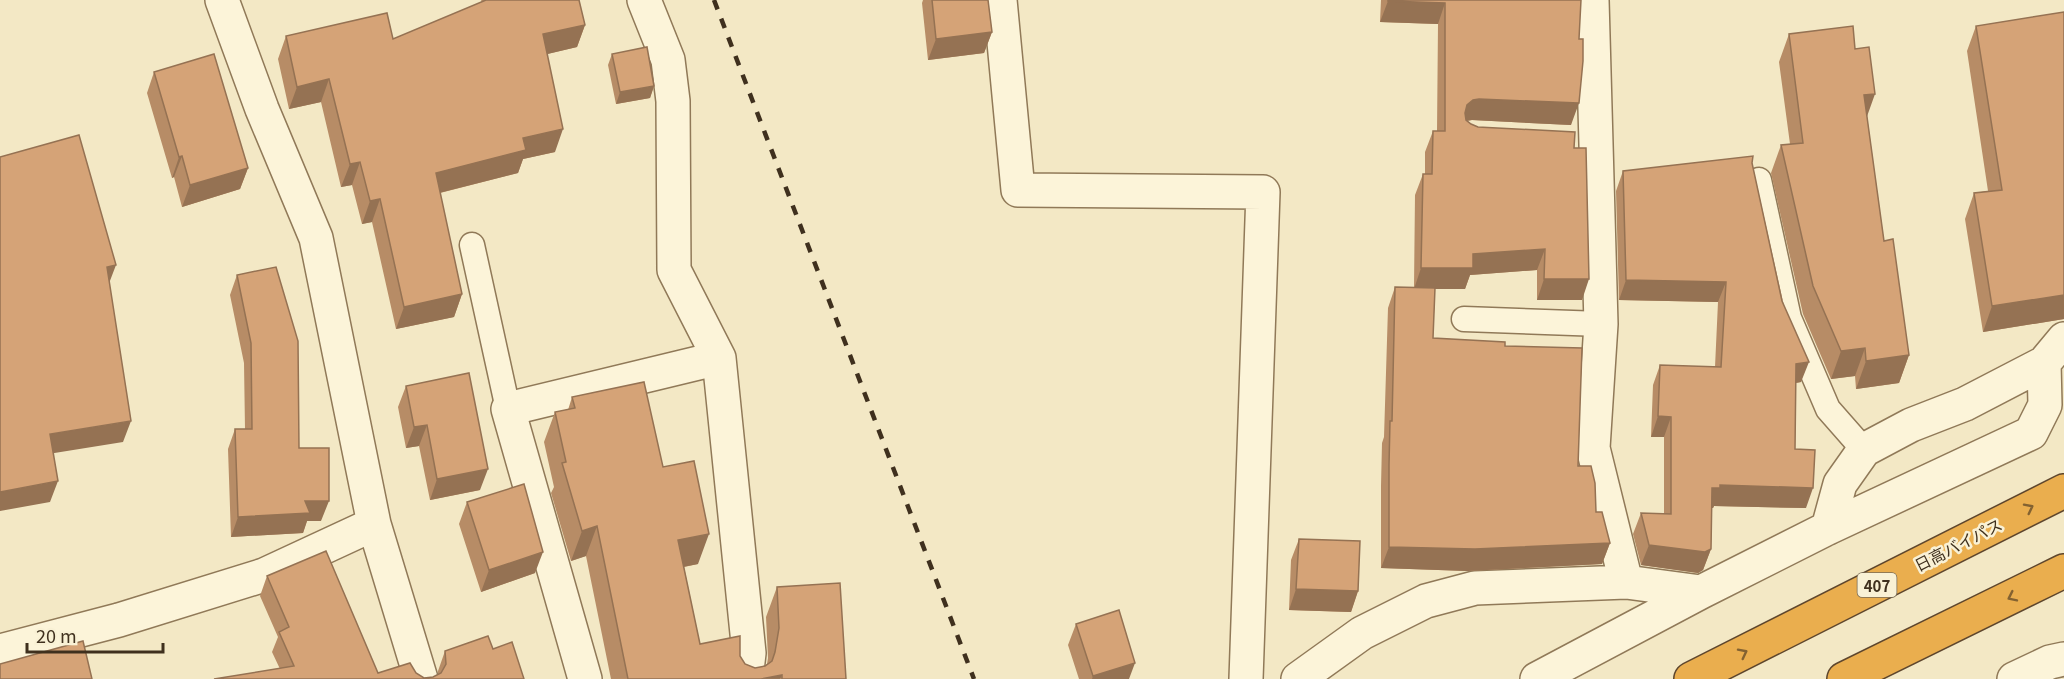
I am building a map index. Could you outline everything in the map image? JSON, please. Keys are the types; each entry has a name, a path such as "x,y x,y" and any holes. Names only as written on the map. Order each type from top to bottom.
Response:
{"highway":[{"name":"日高バイパス","path":"1690,679 2064,491"},
{"path":"1845,679 2064,571"}],"street":[{"path":"222,0 262,109 316,238 374,524 421,679"},
{"path":"644,0 668,60 673,101 674,270 719,358 749,653 746,679"},
{"path":"1000,0 1018,190 1263,192 1246,679"},
{"path":"1592,0 1595,60 1584,139 1601,324 1593,448 1626,582"},
{"path":"1828,528 1840,484 1864,450 1911,425 1965,404 2054,351"},
{"path":"1538,679 1701,592 1828,528 2031,433 2045,405 2054,351"},
{"path":"585,679 508,409 719,358"},
{"path":"0,651 119,620 264,575 374,524"},
{"path":"1298,679 1362,633 1426,601 1475,588 1626,582 1701,592"},
{"path":"2014,679 2050,662 2064,659"}],"lane":[{"path":"1759,180 1789,318 1828,409 1864,450"},
{"path":"472,245 508,409"},
{"path":"1464,319 1601,324"}],"building":[{"path":"486,0 579,0 585,25 543,34 563,129 523,138 526,150 436,173 462,294 404,307 380,199 370,201 360,162 350,164 329,79 297,87 286,36 387,13 393,39"},
{"path":"932,0 988,0 992,32 936,39"},
{"path":"1388,0 1581,0 1579,39 1583,39 1583,61 1579,103 1479,99 1467,105 1465,113 1466,120 1478,127 1575,132 1574,148 1586,148 1589,279 1544,279 1545,249 1473,254 1473,268 1421,268 1423,174 1432,174 1433,131 1445,131 1445,3"},
{"path":"2064,12 2064,295 1992,306 1974,193 2002,190 1976,26"},
{"path":"1853,26 1855,49 1869,47 1875,94 1864,95 1884,241 1893,239 1909,355 1866,361 1865,348 1841,351 1813,286 1781,145 1803,143 1789,34"},
{"path":"647,47 654,86 620,92 612,54"},
{"path":"214,54 248,168 190,185 182,156 179,157 154,72"},
{"path":"79,135 116,265 107,267 131,421 50,434 58,481 0,492 0,157"},
{"path":"1753,156 1752,163 1782,301 1809,362 1796,364 1795,449 1815,450 1813,488 1720,485 1720,488 1712,488 1711,549 1705,552 1649,545 1641,513 1671,514 1671,417 1658,416 1660,365 1721,367 1726,282 1626,280 1623,171"},
{"path":"276,267 298,341 299,448 329,448 329,501 305,501 310,513 238,517 235,429 252,429 251,343 237,275"},
{"path":"1395,287 1435,288 1433,338 1505,342 1505,346 1582,348 1578,466 1591,466 1595,483 1596,512 1602,512 1610,543 1475,549 1389,547 1390,421 1392,421"},
{"path":"469,373 488,469 437,479 427,425 414,427 406,386"},
{"path":"644,382 663,467 694,461 709,534 678,540 700,644 740,636 740,656 745,664 755,668 765,666 772,661 779,628 777,587 840,583 846,679 782,679 782,675 761,679 628,679 597,526 582,531 562,463 566,462 555,412 575,408 572,397"},
{"path":"524,484 543,552 489,570 467,502"},
{"path":"1299,539 1360,541 1358,591 1296,589"},
{"path":"326,551 378,673 410,663 416,673 424,678 433,677 441,673 446,664 445,651 488,636 493,649 512,642 524,679 214,679 294,666 279,632 289,627 267,576"},
{"path":"1119,610 1135,663 1093,676 1076,624"},
{"path":"83,641 92,679 0,679 0,664"}],"railway":[{"path":"714,0 974,679"}]}
